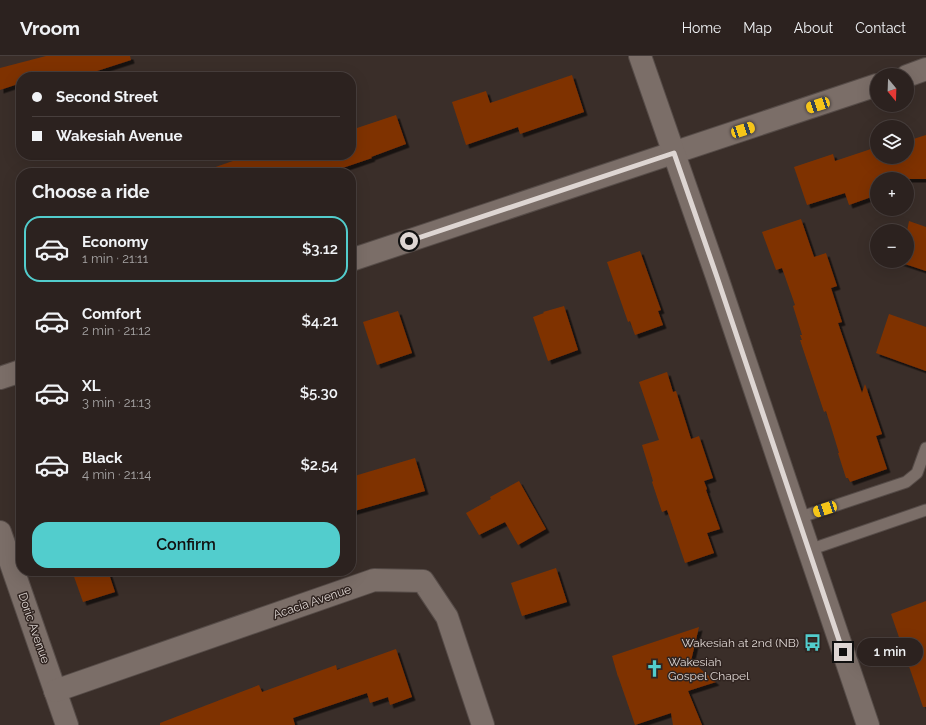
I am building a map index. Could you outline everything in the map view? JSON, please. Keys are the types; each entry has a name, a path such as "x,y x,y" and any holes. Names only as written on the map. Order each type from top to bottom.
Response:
{"street":[{"path":"640,56 717,277 868,725"},
{"path":"914,73 926,69"},
{"path":"356,258 870,88"},
{"path":"0,378 16,372"},
{"name":"Doric Avenue","path":"0,532 67,725"},
{"name":"Acacia Avenue","path":"55,690 374,580 424,581 447,617 483,725"}],"lane":[{"path":"798,518 906,482 917,473 926,448"},
{"path":"809,550 926,510"}],"building":[{"path":"46,56 130,56 131,60 94,72 16,72 16,85 0,90 0,68"},
{"path":"572,75 584,112 520,134 518,127 466,145 452,102 486,91 490,103"},
{"path":"396,115 406,144 343,168 213,168 236,160 356,160 356,128"},
{"path":"926,135 926,179 914,179 914,172 870,172 870,198 849,205 845,193 807,205 794,167 833,154 835,161 870,149 870,164 914,164 914,139"},
{"path":"801,219 814,257 826,253 837,286 831,288 842,322 838,323 862,393 865,384 882,434 876,436 887,469 850,482 848,478 846,478 826,411 824,412 800,340 802,340 800,335 802,335 793,306 795,305 782,268 776,270 762,232"},
{"path":"909,221 926,227 926,271 914,267 914,224 908,224"},
{"path":"640,251 661,310 658,311 663,325 635,335 630,321 628,322 607,262"},
{"path":"564,306 578,350 548,361 533,317 544,313 543,312"},
{"path":"398,311 412,353 377,365 363,322"},
{"path":"889,314 926,327 926,371 876,353"},
{"path":"667,372 673,392 676,391 691,439 699,436 713,478 704,481 706,490 720,529 707,533 714,553 685,563 667,510 662,512 642,445 659,440 639,382"},
{"path":"415,458 425,491 356,511 356,476"},
{"path":"519,481 546,529 518,545 505,522 479,535 466,513 491,499 490,497"},
{"path":"556,568 567,602 522,616 511,583"},
{"path":"74,576 110,576 115,592 83,602"},
{"path":"926,601 926,707 923,707 891,614"},
{"name":"Wakesiah Gospel Chapel","path":"699,627 691,661 716,682 688,691 702,725 673,725 671,713 635,725 612,656"},
{"path":"396,649 412,697 390,705 388,697 370,703 367,693 293,718 295,725 160,725 160,723 259,685 262,692 336,665 337,670"}],"place":[{"name":"Wakesiah at 2nd (NB)","path":"812,643"},
{"name":"Wakesiah Gospel Chapel","path":"655,669"}],"route":[{"path":"409,241 674,153 843,652"}]}
